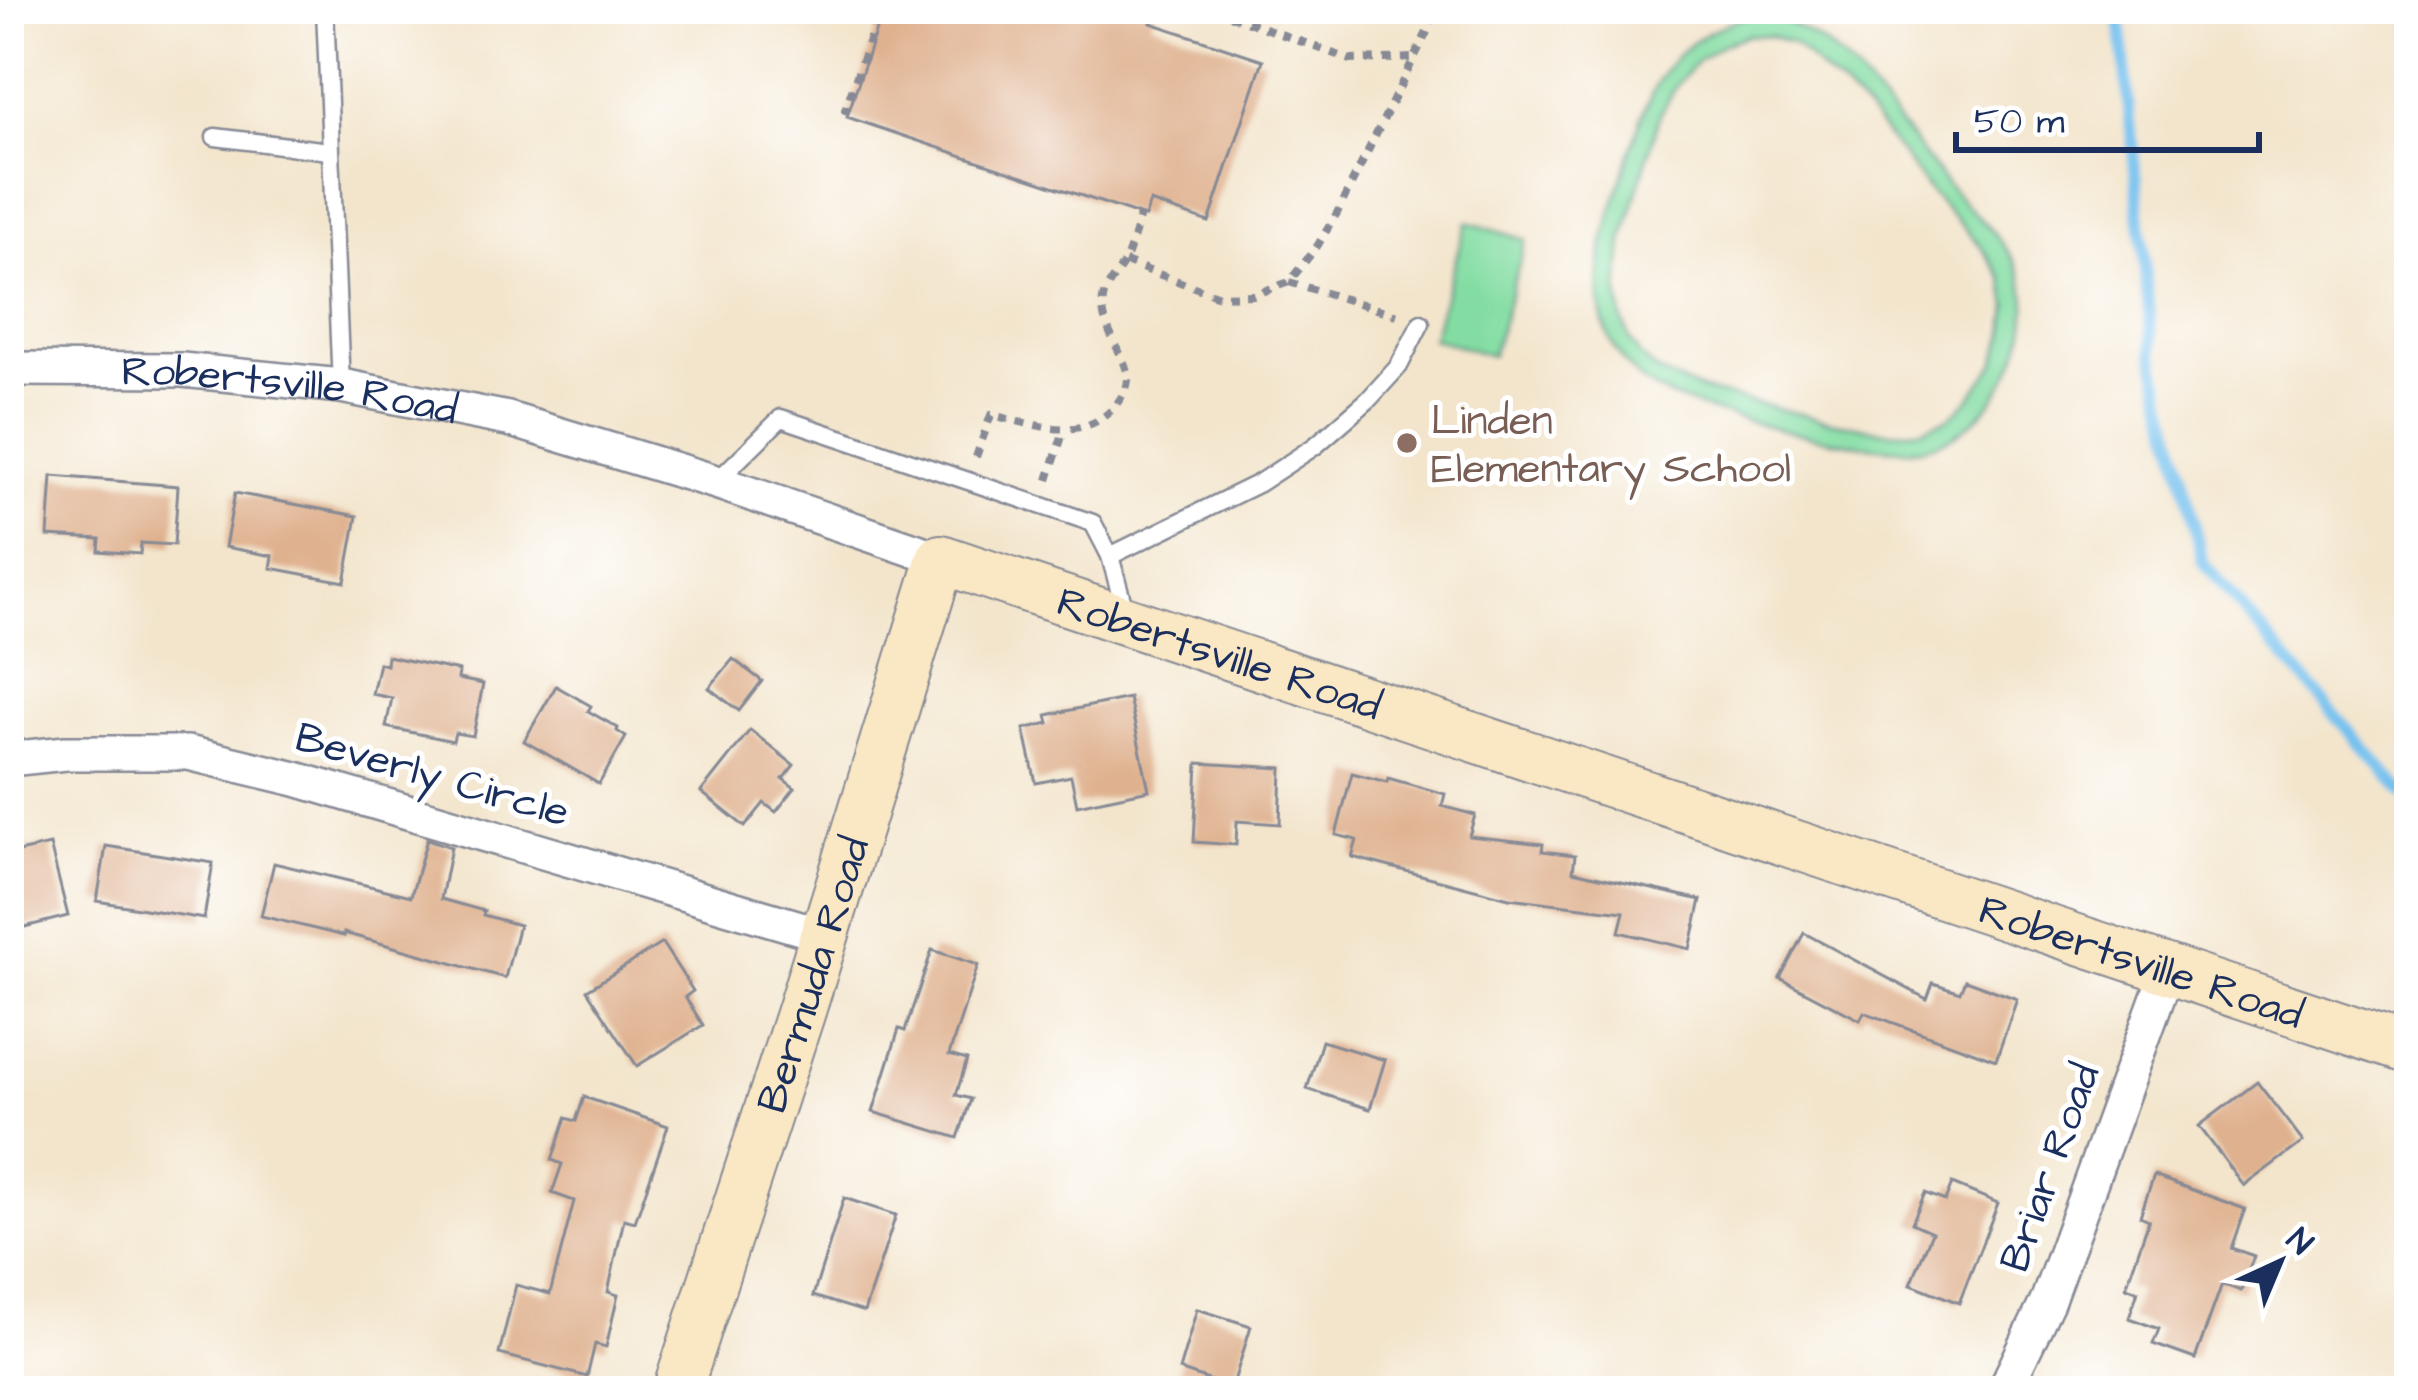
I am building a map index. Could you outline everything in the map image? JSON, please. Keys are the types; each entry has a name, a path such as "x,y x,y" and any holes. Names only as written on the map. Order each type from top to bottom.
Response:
{"street":[{"name":"Robertsville Road","path":"9,369 182,370 341,386 508,419 716,482 2409,1050"},
{"name":"Bermuda Road","path":"677,1391 941,559"},
{"name":"Beverly Circle","path":"9,759 66,753 188,754 296,779 824,935"},
{"name":"Briar Road","path":"2004,1391 2048,1302 2168,969"}],"lane":[{"path":"325,9 341,386"},
{"path":"215,137 329,151"},
{"path":"1110,556 1259,483 1315,446 1399,366 1421,322"},
{"path":"716,482 781,418 1093,523 1110,556 1128,621"}],"path":[{"path":"849,111 845,110 880,9"},
{"path":"1213,9 1352,60 1414,58"},
{"path":"1125,262 1219,296 1253,295 1289,282 1337,213 1430,26 1432,9"},
{"path":"980,446 991,415 1064,430 1090,426 1107,416 1128,387 1128,373 1107,325 1103,296 1125,262 1141,215"},
{"path":"1289,282 1421,322"},
{"path":"1048,480 1064,430"}],"green space":[{"path":"1744,17 1771,18 1805,31 1828,47 1872,90 2017,266 2026,303 2018,351 1990,403 1954,435 1925,447 1902,449 1830,440 1745,421 1653,388 1615,349 1605,326 1600,278 1608,227 1637,130 1666,69 1680,53","holes":["1748,35 1792,43 1866,110 2003,279 2008,304 1996,361 1971,398 1948,419 1891,432 1700,390 1660,373 1630,340 1619,292 1623,241 1660,114 1697,61"]},
{"path":"1467,222 1526,240 1492,356 1432,338"}],"building":[{"path":"883,9 903,9 938,21 942,9 1156,9 1151,23 1263,60 1209,222 1150,202 1145,217 847,117"},
{"path":"52,476 178,486 174,545 141,543 140,554 99,551 100,539 48,536"},
{"path":"235,493 357,516 345,582 271,568 273,556 225,547"},
{"path":"387,656 459,671 458,679 483,684 473,736 455,733 453,741 386,727 392,698 372,694 379,663 386,665"},
{"path":"733,659 762,681 739,711 709,688"},
{"path":"556,686 591,706 588,711 626,737 599,784 524,741"},
{"path":"1129,698 1149,790 1077,805 1071,776 1036,783 1024,729 1049,723 1047,715"},
{"path":"750,730 794,765 783,779 795,788 776,812 764,803 745,827 701,792"},
{"path":"1198,763 1282,768 1280,824 1237,821 1236,845 1194,842"},
{"path":"1352,773 1445,794 1442,806 1475,815 1469,836 1543,844 1542,851 1575,855 1573,871 1701,900 1690,949 1619,932 1624,912 1509,898 1352,857 1357,840 1336,835"},
{"path":"427,839 451,847 441,899 519,925 505,978 344,933 261,916 274,863 411,896"},
{"path":"50,845 68,916 9,931 9,854"},
{"path":"106,846 213,863 204,919 97,901"},
{"path":"1804,933 1927,999 1933,983 1960,992 1965,980 2017,999 1996,1060 1864,1012 1860,1020 1780,978"},
{"path":"662,943 693,991 685,997 703,1025 637,1066 587,990"},
{"path":"932,950 978,965 949,1055 967,1060 956,1095 971,1099 958,1138 873,1112 899,1029 905,1031"},
{"path":"1322,1041 1385,1060 1370,1109 1307,1089"},
{"path":"2257,1082 2303,1142 2244,1186 2199,1126"},
{"path":"584,1097 668,1126 635,1222 624,1219 608,1292 618,1295 606,1347 595,1344 587,1377 499,1354 516,1285 550,1294 574,1201 552,1193 562,1164 552,1160 566,1118 576,1121"},
{"path":"2154,1176 2245,1209 2231,1248 2254,1256 2241,1291 2222,1284 2195,1359 2153,1344 2159,1329 2129,1318 2138,1291 2126,1287 2149,1220 2140,1216"},
{"path":"1952,1184 1998,1203 1959,1303 1911,1284 1932,1232 1912,1223 1925,1193 1945,1201"},
{"path":"844,1198 896,1215 864,1312 813,1296"},
{"path":"1197,1309 1251,1326 1232,1388 1179,1370"}],"waterway":[{"path":"2119,9 2153,353 2203,563 2409,799"}],"place":[{"name":"Linden Elementary School","path":"1407,443"}]}
